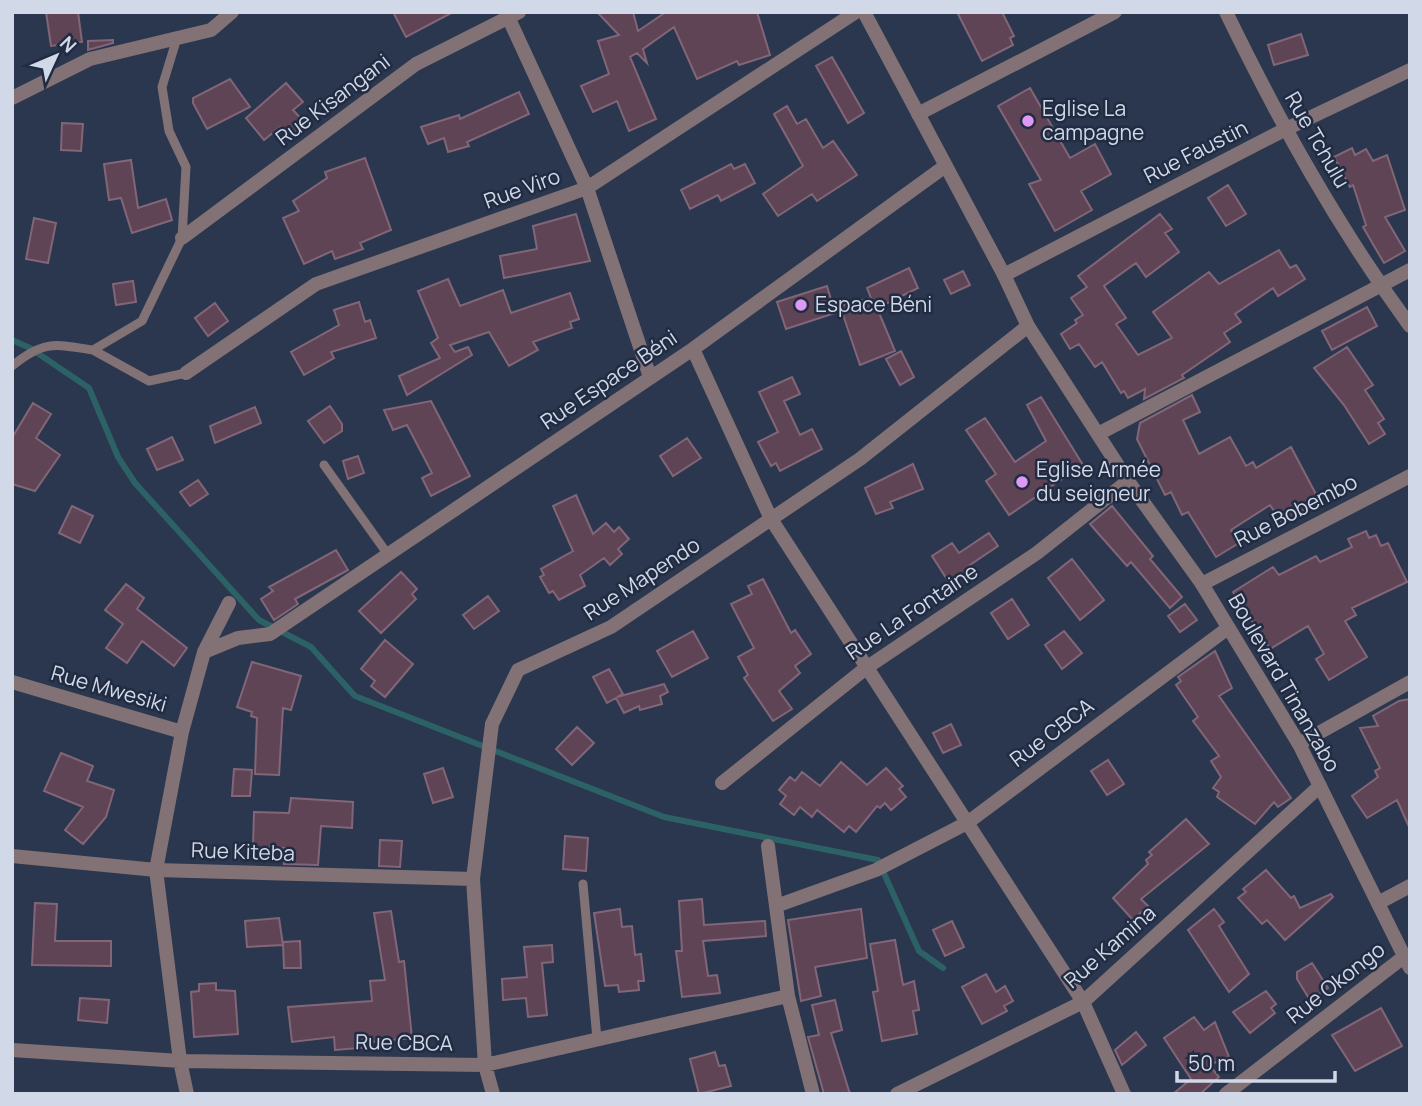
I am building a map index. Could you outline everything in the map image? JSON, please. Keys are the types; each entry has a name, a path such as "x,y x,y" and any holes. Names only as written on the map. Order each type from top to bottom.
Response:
{"street":[{"path":"12,98 90,59 211,30 232,12"},
{"name":"Rue Viro","path":"186,373 316,284 587,188 856,12"},
{"name":"Boulevard Tinanzabo","path":"864,12 944,167 1004,275 1028,326 1128,481 1202,584 1299,744 1407,962"},
{"path":"918,114 1115,12"},
{"name":"Rue Tchulu","path":"1226,12 1284,130 1380,285 1410,326"},
{"path":"514,16 587,188 650,377"},
{"name":"Rue Kisangani","path":"182,238 416,64 514,16"},
{"name":"Rue Faustin","path":"1004,275 1284,130 1410,70"},
{"name":"Rue Espace Béni","path":"204,652 238,638 270,634 693,349 944,167"},
{"path":"1098,434 1410,270"},
{"name":"Rue Mapendo","path":"493,1094 485,1065 481,970 473,879 487,746 492,723 518,670 611,627 860,459 1028,326"},
{"path":"693,349 771,519 1083,1002 1124,1094"},
{"name":"Rue Bobembo","path":"1202,584 1410,476"},
{"name":"Rue La Fontaine","path":"722,783 866,668 1037,553 1128,481"},
{"name":"Rue Mwesiki","path":"12,682 182,732 204,652 229,603"},
{"name":"Rue CBCA","path":"776,906 876,870 967,823 1228,628"},
{"path":"1299,744 1410,682"},
{"path":"182,732 156,870 180,1061 187,1094"},
{"name":"Rue Kamina","path":"897,1094 1083,1002 1320,786"},
{"path":"768,846 788,996 813,1094"},
{"name":"Rue Kiteba","path":"12,856 156,870 473,879"},
{"path":"1378,902 1410,886"},
{"name":"Rue Okongo","path":"1226,1094 1407,962"},
{"name":"Rue CBCA","path":"12,1050 180,1061 485,1065 788,996"}],"lane":[{"path":"93,351 142,321 182,238 186,166 169,131 162,86 177,38"},
{"path":"12,366 25,356 54,343 93,351 149,381 186,373"},
{"path":"324,465 389,555"},
{"path":"583,884 597,1039"}],"building":[{"path":"46,12 78,12 82,42 51,46"},
{"path":"393,12 453,12 406,37"},
{"path":"597,12 633,12 638,31 666,12 757,12 770,55 739,65 737,61 697,79 674,27 643,49 647,63 637,53 630,57 656,119 629,131 617,101 593,112 581,86 609,74 598,41 619,35"},
{"path":"957,12 1002,12 1014,36 1010,38 1013,45 982,61"},
{"path":"1301,34 1308,55 1274,65 1268,45"},
{"path":"113,40 113,43 88,50 88,41"},
{"path":"832,57 864,113 848,123 816,66"},
{"path":"230,79 250,107 207,129 193,98"},
{"path":"286,83 303,102 293,110 307,125 292,139 280,127 264,140 246,118"},
{"path":"1030,88 1070,158 1095,144 1111,174 1081,191 1092,210 1055,231 1029,184 1041,180 998,106"},
{"path":"519,92 529,114 467,142 469,146 448,152 444,138 428,144 421,127 459,115 460,119"},
{"path":"787,106 797,124 806,119 823,148 833,141 857,175 817,201 812,194 778,216 763,194 803,166 774,114"},
{"path":"62,123 83,124 81,151 61,150"},
{"path":"1352,148 1355,155 1366,149 1373,161 1387,155 1405,210 1385,217 1405,251 1384,263 1363,227 1366,225 1353,185 1350,187 1334,157"},
{"path":"365,158 391,230 360,243 363,249 335,259 332,251 304,264 283,218 299,211 293,201 327,178 325,172"},
{"path":"131,160 138,208 166,199 172,220 132,233 121,198 109,200 104,164"},
{"path":"731,164 734,169 745,164 755,183 721,201 718,195 690,209 681,190"},
{"path":"1228,185 1246,214 1226,226 1208,198"},
{"path":"576,214 590,261 504,278 500,256 537,249 533,226"},
{"path":"1160,214 1172,229 1165,233 1179,252 1146,277 1136,263 1104,286 1126,318 1116,324 1138,355 1172,338 1153,312 1209,272 1219,284 1279,250 1290,268 1296,265 1305,279 1278,296 1273,288 1235,314 1241,322 1224,333 1230,342 1182,375 1184,378 1144,399 1145,389 1128,398 1124,391 1121,393 1102,362 1095,367 1079,344 1070,349 1061,334 1077,323 1075,320 1083,315 1071,298 1087,287 1078,276"},
{"path":"34,218 56,223 48,263 26,259"},
{"path":"909,268 918,288 877,308 895,351 860,365 840,306 871,298 867,288"},
{"path":"963,271 970,285 951,294 944,280"},
{"path":"448,279 460,306 503,290 511,313 570,293 579,319 570,322 572,328 533,342 538,350 509,366 489,332 450,345 455,352 468,347 472,355 407,395 399,376 440,358 431,343 438,338 418,291"},
{"path":"133,281 136,302 116,305 113,284"},
{"path":"827,286 835,313 786,329 777,302"},
{"path":"359,302 365,322 370,320 376,338 331,352 334,358 304,375 291,352 339,325 334,310"},
{"path":"215,303 228,321 208,336 195,318"},
{"path":"1367,307 1377,326 1332,350 1322,331"},
{"path":"1347,347 1373,385 1365,390 1384,419 1378,423 1385,434 1369,444 1344,405 1314,368"},
{"path":"901,351 914,377 900,385 886,359"},
{"path":"792,377 800,394 784,401 800,435 812,429 822,449 780,471 776,463 771,466 758,442 778,432 759,392"},
{"path":"1192,395 1200,412 1183,420 1199,454 1230,437 1246,466 1253,462 1256,468 1291,447 1319,500 1283,524 1270,505 1231,530 1239,543 1216,557 1188,512 1182,515 1171,492 1165,495 1137,439 1140,423"},
{"path":"1041,397 1083,465 1009,515 986,481 996,474 966,430 985,418 1015,462 1046,441 1027,405"},
{"path":"431,401 470,476 431,496 422,478 432,473 407,425 393,430 384,410"},
{"path":"33,403 51,414 36,438 60,455 35,491 12,484 12,438"},
{"path":"330,406 342,424 342,431 324,443 308,421"},
{"path":"255,407 261,423 215,443 210,426"},
{"path":"172,437 183,460 157,470 147,449"},
{"path":"687,438 701,458 673,476 660,456"},
{"path":"358,456 364,473 348,479 343,461"},
{"path":"913,464 923,489 890,502 893,508 876,514 865,488"},
{"path":"198,480 208,494 190,506 180,492"},
{"path":"576,495 593,534 606,523 614,532 619,527 629,539 618,549 622,554 610,565 604,558 580,575 585,586 559,600 553,591 549,593 540,577 544,575 541,569 573,551 553,506"},
{"path":"72,506 93,516 80,543 59,533"},
{"path":"1112,506 1153,556 1150,559 1182,597 1170,608 1131,562 1127,566 1090,524"},
{"path":"1366,531 1369,538 1376,535 1381,546 1388,543 1407,582 1352,608 1356,615 1345,621 1367,657 1329,680 1316,659 1324,654 1308,626 1270,649 1233,592 1273,567 1279,575 1316,556 1320,562 1352,547 1348,539"},
{"path":"989,533 998,546 967,567 970,571 950,584 932,556 952,543 959,553"},
{"path":"336,550 348,570 295,599 298,604 274,620 261,599 273,591 269,587"},
{"path":"1072,559 1104,600 1080,620 1048,578"},
{"path":"401,572 417,589 412,594 416,599 381,633 359,611"},
{"path":"763,579 791,633 795,630 811,654 795,666 800,673 779,691 792,709 773,721 744,678 748,675 738,657 754,648 731,604 752,594 748,586"},
{"path":"126,584 144,598 137,609 187,648 174,666 142,641 127,663 106,648 123,624 105,610"},
{"path":"488,596 499,611 474,629 463,615"},
{"path":"1012,599 1029,625 1008,639 991,613"},
{"path":"1185,604 1197,620 1180,632 1168,616"},
{"path":"693,631 708,658 672,677 657,651"},
{"path":"1064,631 1082,653 1062,669 1045,645"},
{"path":"385,640 413,664 385,697 371,686 375,681 361,669"},
{"path":"1215,651 1232,688 1219,696 1291,798 1278,807 1274,802 1255,824 1217,797 1219,792 1213,788 1221,777 1211,761 1219,756 1193,721 1198,717 1176,685 1181,681 1178,677"},
{"path":"252,662 301,676 291,710 283,708 279,775 255,774 257,718 251,716 252,712 237,707"},
{"path":"609,669 623,694 617,697 664,684 668,692 660,696 662,704 640,710 639,706 624,713 616,698 607,703 593,677"},
{"path":"1410,699 1410,829 1397,800 1367,818 1352,796 1378,777 1375,771 1380,768 1360,728 1378,726 1373,716 1399,701"},
{"path":"951,724 961,745 943,753 933,733"},
{"path":"577,727 594,743 572,765 556,749"},
{"path":"61,753 93,766 87,781 114,790 106,817 83,844 65,830 83,807 44,791"},
{"path":"1108,760 1124,784 1107,795 1091,771"},
{"path":"841,762 867,785 886,768 903,786 899,789 906,797 891,810 885,803 880,808 877,806 856,832 849,826 844,832 817,810 812,817 800,807 794,815 780,804 786,796 779,790 790,777 795,781 802,772 820,786"},
{"path":"443,768 453,797 433,803 424,774"},
{"path":"234,769 252,770 250,796 232,796"},
{"path":"291,798 353,802 352,828 321,826 318,865 284,864 285,848 253,847 254,812 289,813"},
{"path":"1186,819 1209,844 1141,899 1148,906 1133,920 1113,898 1148,864 1146,860 1152,855 1149,852"},
{"path":"565,836 588,838 586,871 563,869"},
{"path":"380,840 402,841 400,867 379,866"},
{"path":"1266,870 1291,898 1294,896 1300,908 1331,894 1333,897 1285,940 1267,920 1262,924 1238,898 1246,892 1243,889"},
{"path":"702,899 704,925 765,921 766,936 703,941 708,976 717,975 720,993 682,997 676,951 682,951 679,901"},
{"path":"35,903 57,904 55,941 111,941 111,966 32,965"},
{"path":"620,909 622,927 632,926 635,955 641,954 644,981 638,981 639,990 619,992 618,985 605,986 594,913"},
{"path":"861,909 867,958 815,967 821,996 801,1001 788,920"},
{"path":"1214,909 1224,922 1219,926 1249,974 1229,992 1188,930"},
{"path":"391,911 399,962 404,961 412,1038 371,1042 371,1047 335,1050 334,1037 292,1042 288,1007 372,1001 370,981 385,980 374,913"},
{"path":"279,918 283,945 247,947 245,921"},
{"path":"952,921 964,947 945,956 933,930"},
{"path":"895,940 903,985 914,981 919,1010 913,1011 917,1034 882,1041 873,992 878,991 870,944"},
{"path":"300,941 301,968 284,968 283,942"},
{"path":"552,945 553,962 542,963 547,1015 528,1017 526,998 503,1000 502,979 527,977 524,947"},
{"path":"1312,963 1328,988 1310,1000 1297,979 1297,972"},
{"path":"986,974 996,992 1005,986 1013,1001 1004,1006 1007,1011 982,1024 962,987"},
{"path":"216,983 216,990 235,991 238,1034 194,1037 191,992 199,991 199,984"},
{"path":"1266,991 1276,1004 1271,1008 1275,1013 1250,1033 1233,1012"},
{"path":"80,998 109,1000 107,1023 78,1020"},
{"path":"835,1000 842,1030 831,1033 850,1094 824,1094 808,1037 819,1035 812,1005"},
{"path":"1381,1008 1402,1046 1355,1071 1332,1035"},
{"path":"1194,1017 1204,1030 1215,1022 1229,1057 1209,1065 1219,1077 1200,1094 1173,1094 1191,1079 1164,1038"},
{"path":"1136,1032 1146,1045 1122,1065 1115,1050"},
{"path":"715,1052 719,1066 725,1065 731,1086 699,1094 690,1059"}],"waterway":[{"path":"12,340 30,348 89,388 118,457 135,483 259,620 311,647 355,696 664,817 878,860 919,951 943,968"}],"place":[{"name":"Eglise La campagne","path":"1028,121"},
{"name":"Espace Béni","path":"801,305"},
{"name":"Eglise Armée du seigneur","path":"1022,482"}]}
